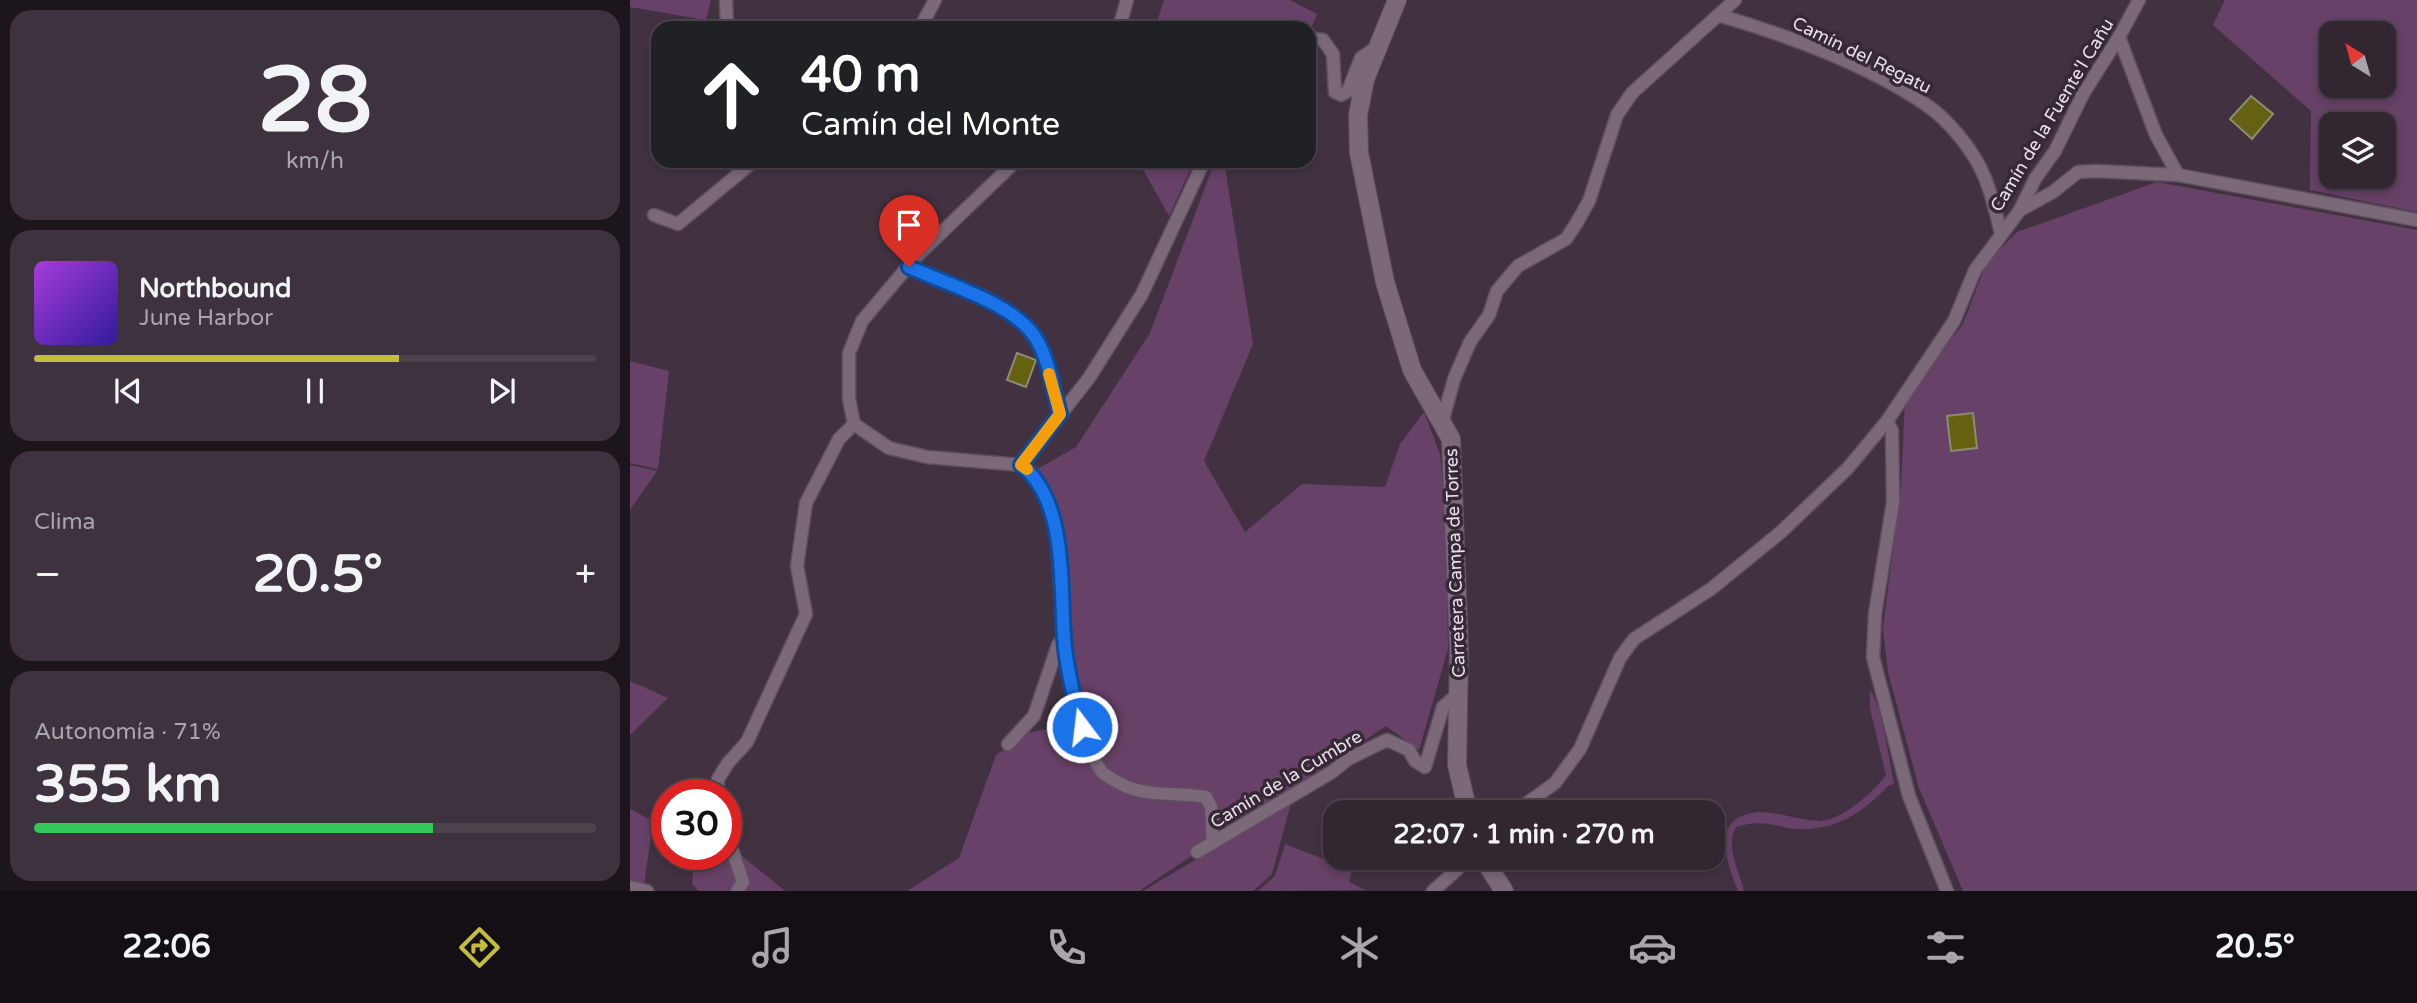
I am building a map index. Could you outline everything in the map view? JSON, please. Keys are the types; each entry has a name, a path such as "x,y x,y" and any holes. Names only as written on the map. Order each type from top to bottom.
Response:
{"street":[{"path":"726,0 727,21"},
{"path":"924,21 935,0"},
{"path":"1121,21 1127,0"},
{"name":"Carretera Campa de Torres","path":"1397,0 1365,79 1357,116 1359,153 1385,282 1412,370 1451,439 1459,693 1457,765 1465,800"},
{"path":"1442,424 1454,379 1470,342 1489,315 1497,291 1518,266 1566,239 1589,201 1617,115 1632,93 1735,0"},
{"name":"Camín de la Fuente'l Cañu","path":"1532,800 1555,783 1580,749 1620,658 1634,639 1712,589 1780,532 1849,468 1887,422 1954,321 1975,270 2020,209 2035,179 2054,151 2082,94 2139,0"},
{"name":"Camín del Regatu","path":"1718,15 1768,29 1822,51 1930,107 1979,165 1993,195 2001,233"},
{"path":"2119,37 2156,135 2178,175"},
{"path":"1316,39 1323,40 1334,54 1335,92 1341,94 1348,91 1361,58 1377,47"},
{"path":"654,215 678,224 746,168"},
{"path":"1009,168 909,267 862,321 849,353 849,399 854,424 888,448 927,457 1021,465 1034,474 1056,529 1064,637 1074,698 1082,727 1103,773 1128,787 1165,794 1206,797 1211,807 1213,843"},
{"path":"1021,465 1089,378 1142,294 1201,168"},
{"path":"2020,209 2053,191 2078,172 2178,175 2417,220"},
{"path":"909,267 993,302 1023,322 1041,349 1060,414"},
{"path":"1887,422 1892,431 1893,502 1875,614 1873,657 1909,796 1947,891"},
{"path":"718,779 727,764 747,742 806,614 797,566 806,503 839,439 854,424"},
{"path":"1008,744 1034,716 1058,645 1064,637"},
{"name":"Camín de la Cumbre","path":"1197,852 1332,772 1348,759 1387,740 1409,750 1415,761 1425,767 1443,707 1459,693"},
{"path":"737,891 743,882 739,870"},
{"path":"1433,891 1457,870"},
{"path":"1491,870 1504,891"},
{"path":"630,887 647,891"}],"shaded area":[{"path":"630,0 711,0 706,20 630,7"},
{"path":"1164,0 1290,0 1317,14 1314,21 1157,21"},
{"path":"2225,0 2417,0 2417,212 2310,190 2311,111 2213,25"},
{"path":"1138,168 1191,168 1169,216 1144,171"},
{"path":"1212,168 1225,168 1253,344 1204,461 1245,532 1302,484 1385,487 1400,444 1424,412 1440,454 1445,496 1448,649 1419,750 1386,726 1139,891 907,891 959,858 996,755 1028,733 1075,723 1059,556 1039,468 1076,447 1150,333"},
{"path":"2157,182 2417,230 2417,891 1963,891 1919,788 1888,672 1883,628 1901,486 1905,398 1963,324 1986,264 2017,232"},
{"path":"630,361 669,371 658,469 630,463"},
{"path":"630,465 657,471 630,510"},
{"path":"630,681 668,698 630,735"},
{"path":"1870,690 1882,721 1894,784 1854,815 1828,826 1798,829 1754,823 1736,827 1732,850 1744,891 1738,891 1729,866 1725,841 1733,822 1743,815 1759,812 1828,820 1847,811 1874,789 1886,775 1870,709"},
{"path":"1291,803 1272,874 1253,891 1143,891"},
{"path":"630,809 651,820 651,835 644,885 630,882"},
{"path":"1285,844 1323,859 1323,870 1352,870 1349,882 1365,890 1258,891 1275,876"},
{"path":"742,856 785,891 699,891 692,884 693,870 742,870"}],"building":[{"path":"2251,96 2273,114 2252,139 2230,119"},
{"path":"1017,353 1036,360 1026,387 1007,380"},
{"path":"1973,413 1977,448 1951,451 1947,416"}],"slow traffic":[{"path":"1027,469 1021,465 1060,414 1049,374"}],"route":[{"path":"909,267 993,302 1011,313 1023,322 1041,349 1060,414 1021,465 1034,474 1056,529 1064,637 1074,698 1082,727"}]}
